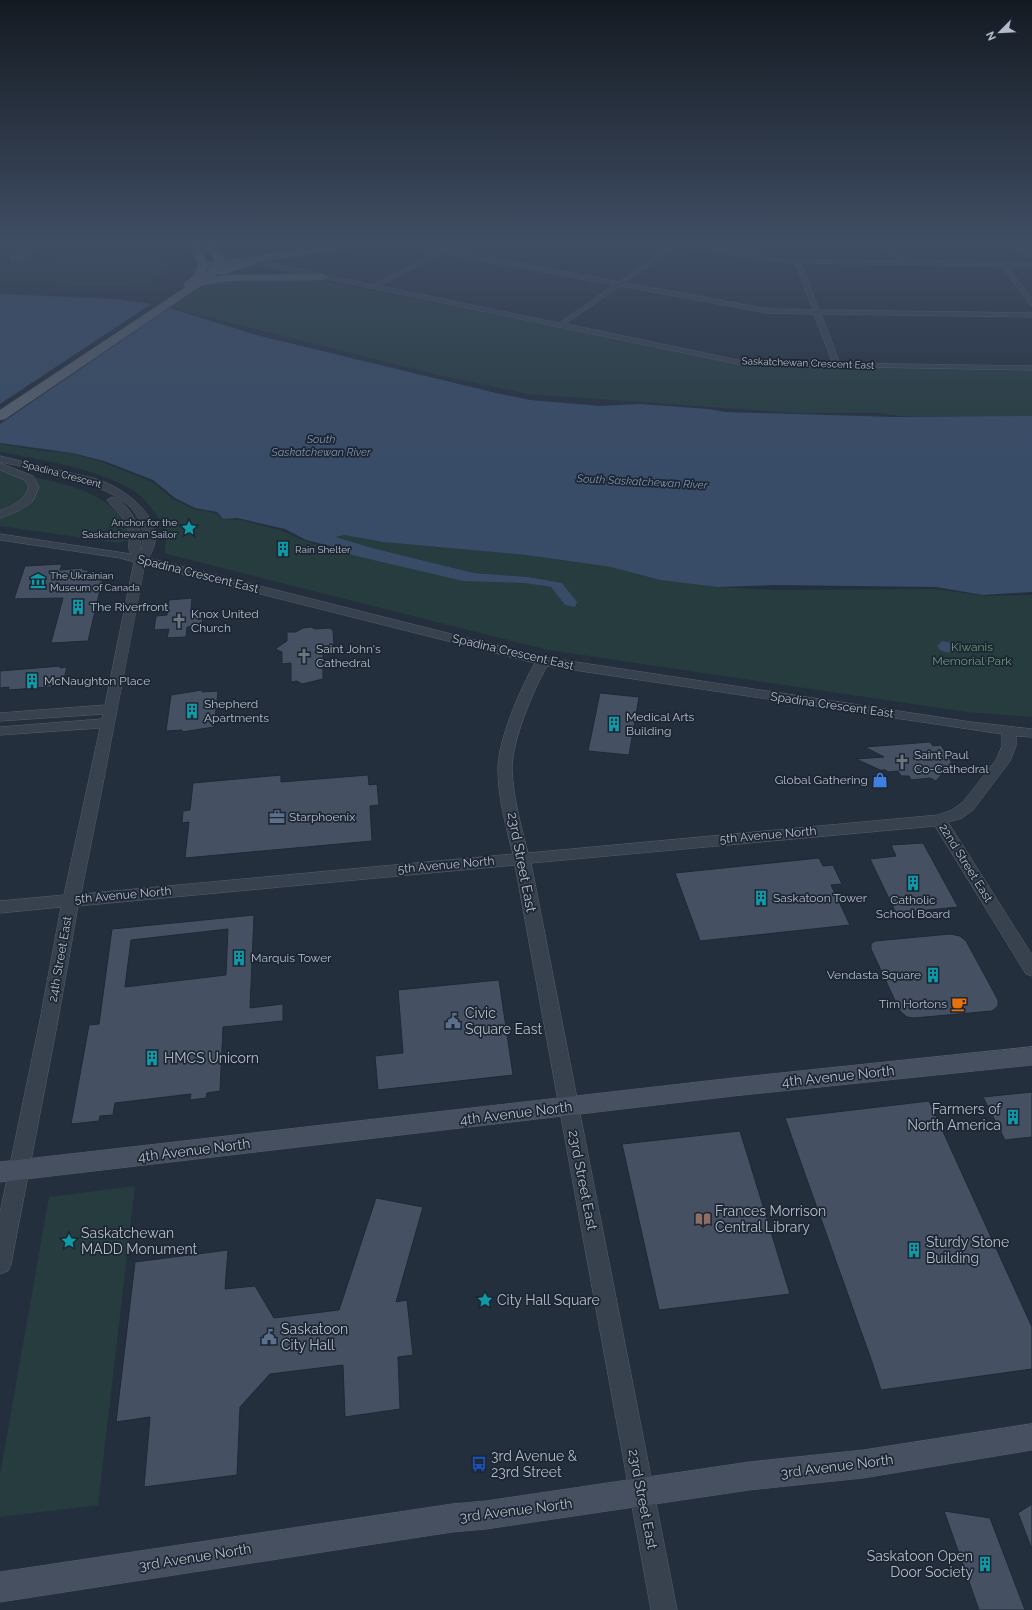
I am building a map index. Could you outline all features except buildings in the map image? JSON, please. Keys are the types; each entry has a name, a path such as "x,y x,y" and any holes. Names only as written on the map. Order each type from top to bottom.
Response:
{"main road":[{"path":"0,409 146,315"},
{"path":"0,416 149,315"},
{"name":"4th Avenue North","path":"9,1171 733,1087 1032,1056"},
{"name":"3rd Avenue North","path":"0,1586 452,1518 486,1515 642,1493 749,1476 863,1464 1032,1437"}],"street":[{"name":"Saskatchewan Crescent East","path":"508,315 743,363 1032,368"},
{"path":"561,326 576,315"},
{"path":"819,315 837,365"},
{"name":"Spadina Crescent","path":"0,459 98,482 109,487 124,497 141,513 145,519 149,532 147,550 140,560 134,549 135,535 127,514 119,505 108,497 83,485 0,465"},
{"path":"0,465 29,478 34,487 29,499 16,508 0,515"},
{"name":"Spadina Crescent East","path":"0,537 116,554 543,662 971,726 1032,732"},
{"name":"24th Street East","path":"0,1264 9,1171 49,1020 71,900 140,560"},
{"name":"23rd Street East","path":"543,662 537,670 517,721 506,755 505,767 511,810 522,858 664,1610"},
{"path":"0,717 109,716"},
{"path":"0,731 109,716"},
{"name":"22nd Street East","path":"1009,730 1009,746 1003,761 968,806 957,814 939,820 1032,969"},
{"name":"5th Avenue North","path":"0,906 939,820"}],"green space":[{"path":"200,315 498,315 745,363 1032,369 1032,416 899,416 881,413 796,413 528,394 439,375"},
{"name":"Kiwanis Memorial Park","path":"0,444 44,451 70,453 102,462 151,481 173,499 194,509 216,513 222,519 241,520 283,531 302,540 352,555 551,587 565,605 562,583 528,577 474,573 372,548 336,537 344,535 383,542 526,555 611,567 660,580 717,587 775,590 935,589 984,596 1032,595 1032,717 967,712 548,650 171,555 165,553 166,534 157,515 139,494 120,483 87,471 0,452"},
{"path":"0,471 69,486 102,500 115,510 124,523 128,531 129,540 118,543 0,526"},
{"path":"135,1186 98,1505 0,1517 0,1475 49,1197"}],"water":[{"name":"South Saskatchewan River","path":"0,315 192,315 256,335 530,400 600,406 640,404 708,409 726,412 893,417 1032,416 1032,592 983,595 936,587 775,585 717,587 660,580 611,567 526,555 383,542 344,535 336,537 372,548 474,573 528,577 562,583 577,602 575,607 565,605 551,587 525,583 463,581 352,555 330,546 306,540 285,529 237,518 223,519 217,512 195,508 175,498 153,480 104,461 72,453 0,443"},
{"path":"942,641 956,646 957,649 949,653 944,652 937,646"}],"pier":[{"path":"134,315 159,315 0,424 0,404"}],"place":[{"name":"Anchor for the Saskatchewan Sailor","path":"189,528"},
{"name":"Rain Shelter","path":"283,549"},
{"name":"The Ukrainian Museum of Canada","path":"38,581"},
{"name":"The Riverfront","path":"78,607"},
{"name":"Knox United Church","path":"179,621"},
{"name":"Saint John's Cathedral","path":"304,656"},
{"name":"McNaughton Place","path":"32,681"},
{"name":"Shepherd Apartments","path":"192,711"},
{"name":"Medical Arts Building","path":"614,724"},
{"name":"Saint Paul Co-Cathedral","path":"902,762"},
{"name":"Global Gathering","path":"880,780"},
{"name":"Starphoenix","path":"277,817"},
{"name":"Catholic School Board","path":"913,883"},
{"name":"Saskatoon Tower","path":"761,898"},
{"name":"Marquis Tower","path":"239,958"},
{"name":"Vendasta Square","path":"933,975"},
{"name":"Tim Hortons","path":"959,1004"},
{"name":"Civic Square East","path":"453,1021"},
{"name":"HMCS Unicorn","path":"152,1058"},
{"name":"Farmers of North America","path":"1013,1117"},
{"name":"Frances Morrison Central Library","path":"703,1219"},
{"name":"Saskatchewan MADD Monument","path":"69,1241"},
{"name":"Sturdy Stone Building","path":"914,1250"},
{"name":"City Hall Square","path":"485,1300"},
{"name":"Saskatoon City Hall","path":"269,1337"},
{"name":"3rd Avenue & 23rd Street","path":"479,1464"},
{"name":"Saskatoon Open Door Society","path":"985,1564"}]}
